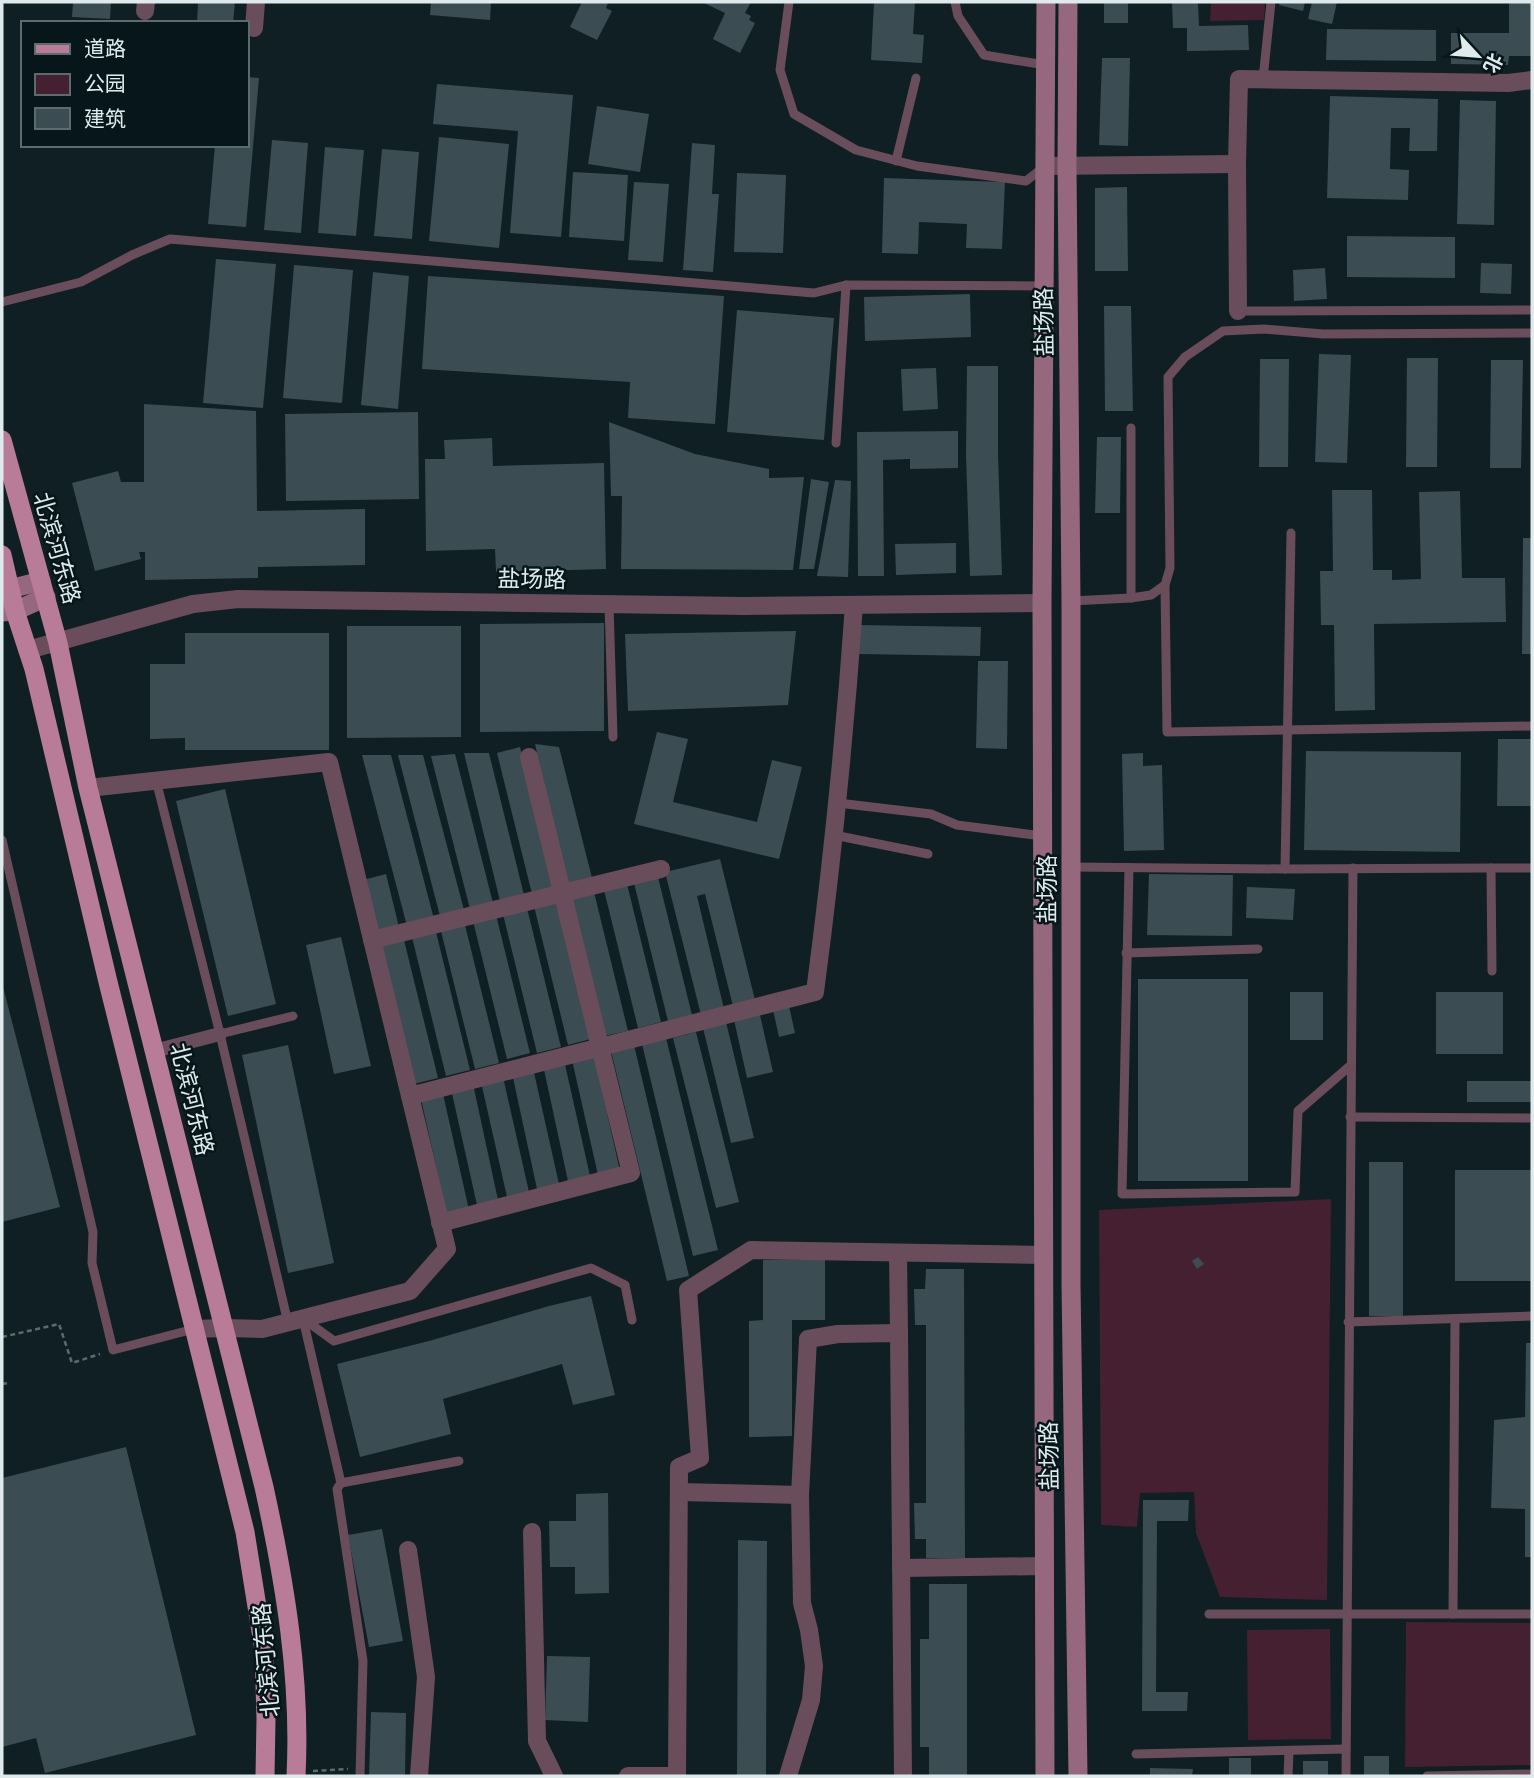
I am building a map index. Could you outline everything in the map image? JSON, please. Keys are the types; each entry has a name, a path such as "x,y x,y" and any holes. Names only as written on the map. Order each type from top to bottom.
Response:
{"main road":[{"name":"盐场路","path":"1045,1776 1042,603 1046,2"},
{"name":"盐场路","path":"1068,2 1071,1284 1078,1776"},
{"name":"北滨河东路","path":"2,440 58,643 88,788 264,1488 286,1597 294,1662 296,1774"},
{"name":"北滨河东路","path":"2,555 8,611 34,669 108,982 245,1532 264,1650 267,1720 265,1776"},
{"path":"6,589 43,589"},
{"path":"8,611 43,589"}],"street":[{"path":"254,28 256,2"},
{"path":"1238,311 1239,79 1508,83 1532,80"},
{"path":"1046,166 1237,164"},
{"name":"盐场路","path":"27,650 194,604 238,599 744,606 1042,603"},
{"path":"411,1096 815,992 846,724 854,605"},
{"path":"440,1223 631,1173 529,757"},
{"path":"88,788 329,762 447,1249 410,1291 262,1329 194,1329"},
{"path":"372,940 661,869"},
{"path":"154,1051 219,1034"},
{"path":"628,1776 677,1776 679,1467 700,1458 688,1290 751,1250 1043,1255"},
{"path":"898,1253 903,1776"},
{"path":"788,1776 811,1700 814,1666 802,1603 800,1495 808,1339 898,1333"},
{"path":"679,1492 800,1495"},
{"path":"532,1532 537,1741 554,1776"},
{"path":"408,1550 426,1676 419,1776"},
{"path":"901,1568 1044,1566"}],"lane":[{"path":"789,2 780,71 794,114 856,150 917,166 1026,181 1046,166"},
{"path":"955,2 958,16 984,55 1047,65"},
{"path":"1263,79 1271,2"},
{"path":"896,161 916,78"},
{"path":"2,302 80,282 170,239 814,293 846,285 1045,286"},
{"path":"836,443 846,285"},
{"path":"1238,311 1532,310"},
{"path":"1532,333 1323,334 1264,329 1223,331 1185,357 1168,376 1170,568 1165,585 1167,732 1532,726"},
{"path":"1131,428 1131,598"},
{"path":"1285,869 1291,533"},
{"path":"1071,601 1151,595 1165,585"},
{"path":"609,604 613,737"},
{"path":"156,780 219,1034 341,1483"},
{"path":"838,803 931,814 957,825 1042,836"},
{"path":"834,835 928,854"},
{"path":"2,839 93,1232 92,1263 113,1350 194,1329"},
{"path":"1071,867 1532,868"},
{"path":"1129,868 1122,1194 1295,1192 1298,1111 1350,1065"},
{"path":"1346,1776 1353,868"},
{"path":"1491,868 1492,971"},
{"path":"1126,953 1258,949"},
{"path":"219,1034 293,1016"},
{"path":"1350,1116 1532,1118"},
{"path":"296,1321 334,1341 591,1268 625,1286 632,1320"},
{"path":"1348,1322 1532,1316"},
{"path":"1453,1614 1455,1319"},
{"path":"360,1772 363,1661 337,1489 341,1483 459,1461"},
{"path":"1209,1614 1532,1614"},
{"path":"1136,1754 1346,1749"},
{"path":"1288,1776 1289,1751"},
{"path":"1427,1776 1532,1774"}],"path":[{"path":"2,1337 59,1324 72,1363 113,1350"},
{"path":"2,1384 8,1383"},
{"path":"296,1774 360,1772"}],"green space":[{"path":"1211,2 1265,2 1264,20 1210,21"},
{"path":"1331,1199 1327,1600 1220,1597 1196,1533 1194,1492 1140,1493 1137,1527 1101,1525 1099,1210"},
{"path":"1406,1622 1532,1623 1532,1765 1405,1767"},
{"path":"1330,1629 1331,1739 1248,1740 1247,1630"}],"building":[{"path":"73,2 111,2 110,19 72,17"},
{"path":"198,2 235,2 233,21 197,21"},
{"path":"431,2 491,2 490,20 430,15"},
{"path":"582,2 605,2 608,3 606,8 612,11 597,40 570,27"},
{"path":"702,2 751,2 745,13 751,16 749,20 755,23 740,53 713,39 725,13"},
{"path":"874,2 915,2 913,34 924,35 922,63 871,60"},
{"path":"1104,2 1128,2 1128,23 1104,23"},
{"path":"1172,2 1198,2 1199,26 1248,25 1249,50 1187,51 1187,28 1173,28"},
{"path":"1280,2 1305,2 1303,11 1279,5"},
{"path":"1312,2 1337,2 1332,24 1308,19"},
{"path":"1509,2 1532,2 1532,56 1509,56 1508,65 1451,64 1451,33 1509,33"},
{"path":"1327,29 1436,30 1436,61 1326,60"},
{"path":"1102,58 1130,58 1128,146 1099,145"},
{"path":"248,77 259,78 246,227 208,224 215,147 248,147"},
{"path":"437,84 573,95 561,237 510,233 518,131 433,124"},
{"path":"1330,96 1438,99 1437,151 1409,151 1410,128 1391,128 1390,169 1409,170 1408,200 1327,198"},
{"path":"1460,100 1496,101 1494,225 1457,224"},
{"path":"597,106 649,114 640,172 588,164"},
{"path":"439,137 509,144 499,248 429,241"},
{"path":"272,140 308,143 301,233 264,230"},
{"path":"692,143 715,145 712,194 719,194 713,272 683,270"},
{"path":"325,147 364,150 356,236 318,233"},
{"path":"382,149 419,152 412,239 374,236"},
{"path":"573,172 628,175 624,241 569,237"},
{"path":"737,173 786,175 783,253 734,252"},
{"path":"884,178 1005,182 1002,249 966,248 967,224 919,222 918,254 882,253"},
{"path":"634,182 669,184 663,262 628,260"},
{"path":"1127,187 1128,271 1095,271 1095,188"},
{"path":"1347,236 1455,237 1455,278 1347,277"},
{"path":"216,259 276,264 263,408 203,403"},
{"path":"1481,263 1512,264 1511,294 1480,293"},
{"path":"294,265 353,270 342,403 283,398"},
{"path":"1325,268 1327,299 1294,301 1293,270"},
{"path":"373,272 409,276 398,409 361,405"},
{"path":"428,276 724,296 715,424 628,418 630,382 422,369"},
{"path":"970,294 971,337 865,341 864,297"},
{"path":"1104,306 1131,306 1133,411 1105,411"},
{"path":"737,310 834,318 824,440 727,432"},
{"path":"1319,354 1351,355 1347,463 1315,462"},
{"path":"1407,358 1438,358 1437,467 1406,467"},
{"path":"1260,359 1289,359 1288,467 1259,467"},
{"path":"1491,360 1523,360 1521,468 1490,468"},
{"path":"967,366 998,366 1002,575 970,576 966,455"},
{"path":"936,368 938,409 903,411 901,369"},
{"path":"144,404 256,411 257,511 365,509 365,565 258,567 258,578 145,580 145,552 139,552 141,559 95,571 72,483 118,471 121,482 144,482"},
{"path":"418,412 419,499 286,501 285,414"},
{"path":"609,422 695,454 769,469 769,478 804,477 793,570 621,569 622,496 611,496"},
{"path":"958,431 958,468 910,469 910,459 883,460 884,576 858,576 857,432"},
{"path":"1097,437 1121,437 1120,513 1095,513"},
{"path":"492,438 493,466 604,463 606,569 496,572 495,549 426,551 425,459 445,459 444,440"},
{"path":"811,479 829,482 814,569 799,569"},
{"path":"835,480 851,481 848,577 817,576"},
{"path":"1332,490 1372,490 1373,570 1392,570 1392,580 1421,579 1419,492 1460,491 1462,578 1505,578 1506,622 1374,624 1375,710 1335,711 1334,625 1321,625 1320,571 1333,571"},
{"path":"1523,538 1532,538 1532,654 1522,654"},
{"path":"956,543 956,573 896,575 895,544"},
{"path":"604,623 604,731 480,732 480,624"},
{"path":"858,625 981,627 980,656 857,654"},
{"path":"347,626 461,626 461,737 347,738"},
{"path":"796,631 788,705 628,711 625,634"},
{"path":"185,633 329,633 329,750 185,750 185,738 150,739 150,664 185,664"},
{"path":"978,661 1008,661 1007,749 976,748"},
{"path":"657,732 688,739 673,802 757,822 772,760 802,767 779,859 634,824"},
{"path":"1498,739 1532,739 1532,806 1497,806"},
{"path":"535,744 559,747 592,878 568,884"},
{"path":"520,747 555,888 532,894 497,753"},
{"path":"1306,751 1461,752 1460,852 1304,850"},
{"path":"464,753 489,753 524,895 500,901"},
{"path":"1143,753 1143,766 1162,765 1164,850 1124,851 1122,754"},
{"path":"455,754 493,903 470,909 431,756"},
{"path":"362,755 391,755 434,919 407,926"},
{"path":"398,755 423,755 464,910 440,916"},
{"path":"225,789 276,1004 228,1016 176,801"},
{"path":"720,859 755,1000 733,1006 705,894 697,896 724,1009 701,1015 665,872"},
{"path":"657,873 692,1015 668,1021 633,879"},
{"path":"386,874 399,927 376,933 363,880"},
{"path":"1149,874 1233,875 1232,936 1147,935"},
{"path":"626,880 661,1022 638,1028 603,886"},
{"path":"1247,887 1295,889 1293,920 1246,918"},
{"path":"593,888 628,1031 604,1036 569,894"},
{"path":"556,896 591,1039 568,1045 533,902"},
{"path":"526,904 561,1047 537,1053 502,910"},
{"path":"495,911 530,1053 507,1059 472,917"},
{"path":"464,921 499,1063 475,1069 440,927"},
{"path":"435,928 470,1070 446,1076 411,933"},
{"path":"403,936 438,1078 414,1084 379,942"},
{"path":"341,937 371,1066 334,1074 306,945"},
{"path":"1138,979 1248,979 1248,1181 1138,1181"},
{"path":"2,983 60,1207 2,1222"},
{"path":"1290,992 1323,992 1323,1040 1290,1040"},
{"path":"1436,992 1503,992 1503,1054 1436,1054"},
{"path":"789,1006 795,1033 779,1037 773,1010"},
{"path":"760,1015 773,1072 747,1078 734,1020"},
{"path":"726,1022 754,1138 731,1143 703,1028"},
{"path":"696,1032 739,1202 716,1208 673,1038"},
{"path":"666,1038 718,1250 693,1256 642,1044"},
{"path":"288,1045 334,1263 288,1273 242,1055"},
{"path":"634,1045 689,1276 667,1281 611,1051"},
{"path":"594,1055 620,1171 598,1175 572,1060"},
{"path":"564,1060 590,1176 568,1181 543,1065"},
{"path":"533,1068 559,1184 537,1189 512,1073"},
{"path":"503,1077 529,1192 507,1197 481,1082"},
{"path":"1467,1081 1532,1081 1532,1102 1467,1102"},
{"path":"473,1084 498,1200 477,1205 451,1089"},
{"path":"443,1094 469,1210 447,1215 421,1099"},
{"path":"1369,1162 1403,1162 1403,1316 1369,1316"},
{"path":"1455,1170 1532,1170 1532,1281 1455,1281"},
{"path":"1198,1257 1204,1264 1197,1269 1192,1261"},
{"path":"825,1259 825,1320 792,1320 792,1436 749,1437 749,1321 763,1320 763,1260"},
{"path":"926,1269 964,1269 965,1558 926,1558 926,1539 915,1539 914,1503 926,1503 926,1325 915,1325 914,1289 925,1289"},
{"path":"591,1296 615,1395 573,1405 562,1364 443,1399 451,1434 360,1457 337,1364"},
{"path":"1526,1343 1532,1343 1532,1557 1525,1557 1525,1509 1491,1508 1494,1420 1525,1417"},
{"path":"126,1447 196,1735 45,1773 36,1738 2,1747 2,1478"},
{"path":"608,1493 609,1593 575,1594 575,1567 550,1567 549,1521 576,1521 576,1494"},
{"path":"1143,1500 1189,1500 1188,1521 1157,1521 1156,1692 1188,1692 1187,1711 1142,1711"},
{"path":"382,1529 403,1641 369,1647 348,1535"},
{"path":"738,1540 767,1541 766,1776 737,1776"},
{"path":"929,1584 967,1584 967,1776 929,1776 929,1747 920,1747 920,1639 929,1639"},
{"path":"547,1656 590,1657 588,1722 545,1720"},
{"path":"371,1712 406,1713 405,1776 369,1776"},
{"path":"1364,1756 1389,1756 1389,1776 1364,1776"},
{"path":"1229,1758 1251,1758 1251,1776 1229,1776"},
{"path":"1303,1761 1328,1761 1328,1776 1303,1776"},
{"path":"1150,1768 1193,1769 1192,1776 1150,1776"}]}
